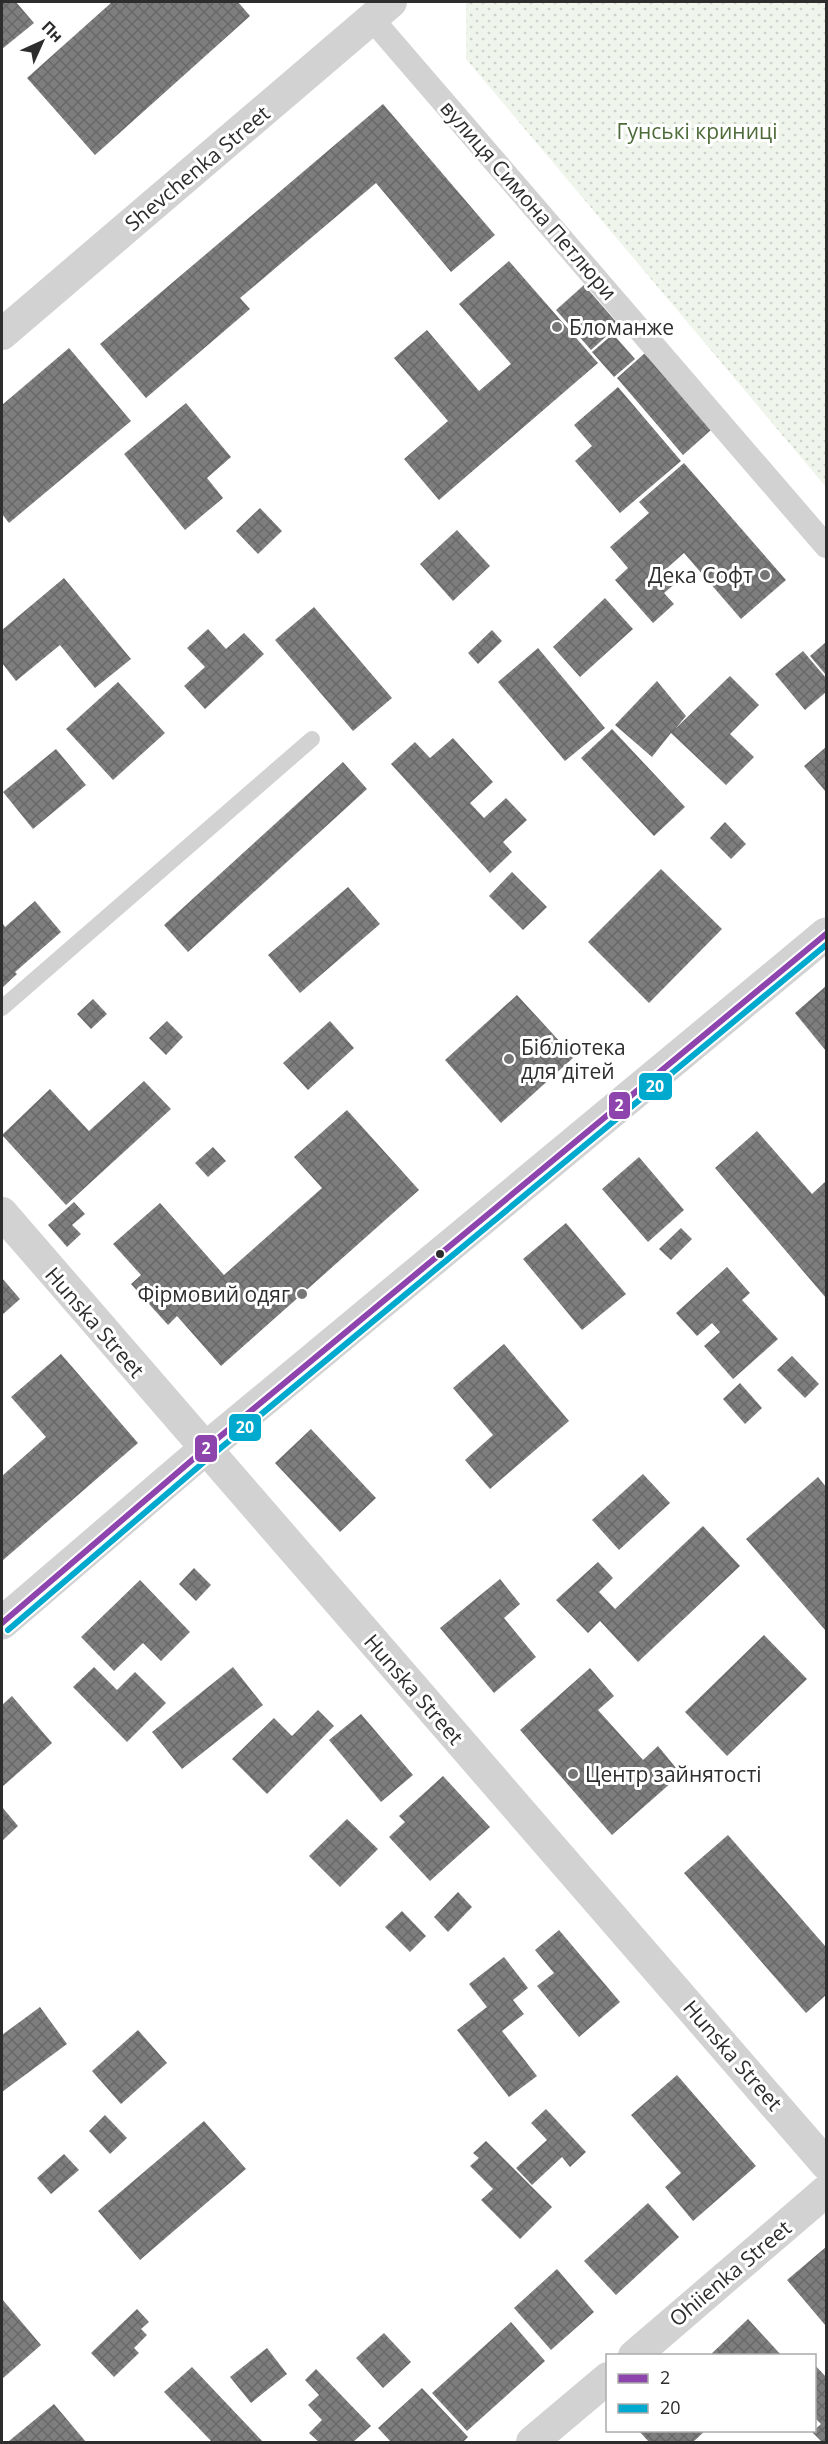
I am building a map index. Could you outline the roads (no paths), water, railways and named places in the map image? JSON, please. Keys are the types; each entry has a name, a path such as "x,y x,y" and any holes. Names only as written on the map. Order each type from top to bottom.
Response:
{"street":[{"name":"Shevchenka Street","path":"2,334 382,10"},
{"name":"вулиця Симона Петлюри","path":"382,10 826,546"},
{"path":"2,1623 205,1449 826,934"},
{"name":"Hunska Street","path":"2,1214 826,2164"},
{"name":"Ohiienka Street","path":"635,2354 826,2191"},
{"path":"532,2442 606,2380"}],"lane":[{"path":"2,1008 312,739"}],"place":[{"name":"Бломанже","path":"557,327"},
{"name":"Дека Софт","path":"765,575"},
{"name":"Бібліотека для дітей","path":"509,1059"},
{"name":"Фірмовий одяг","path":"302,1294"},
{"name":"Центр зайнятості","path":"573,1774"}],"park label":[{"name":"Гунські криниці","path":"697,131"}]}
